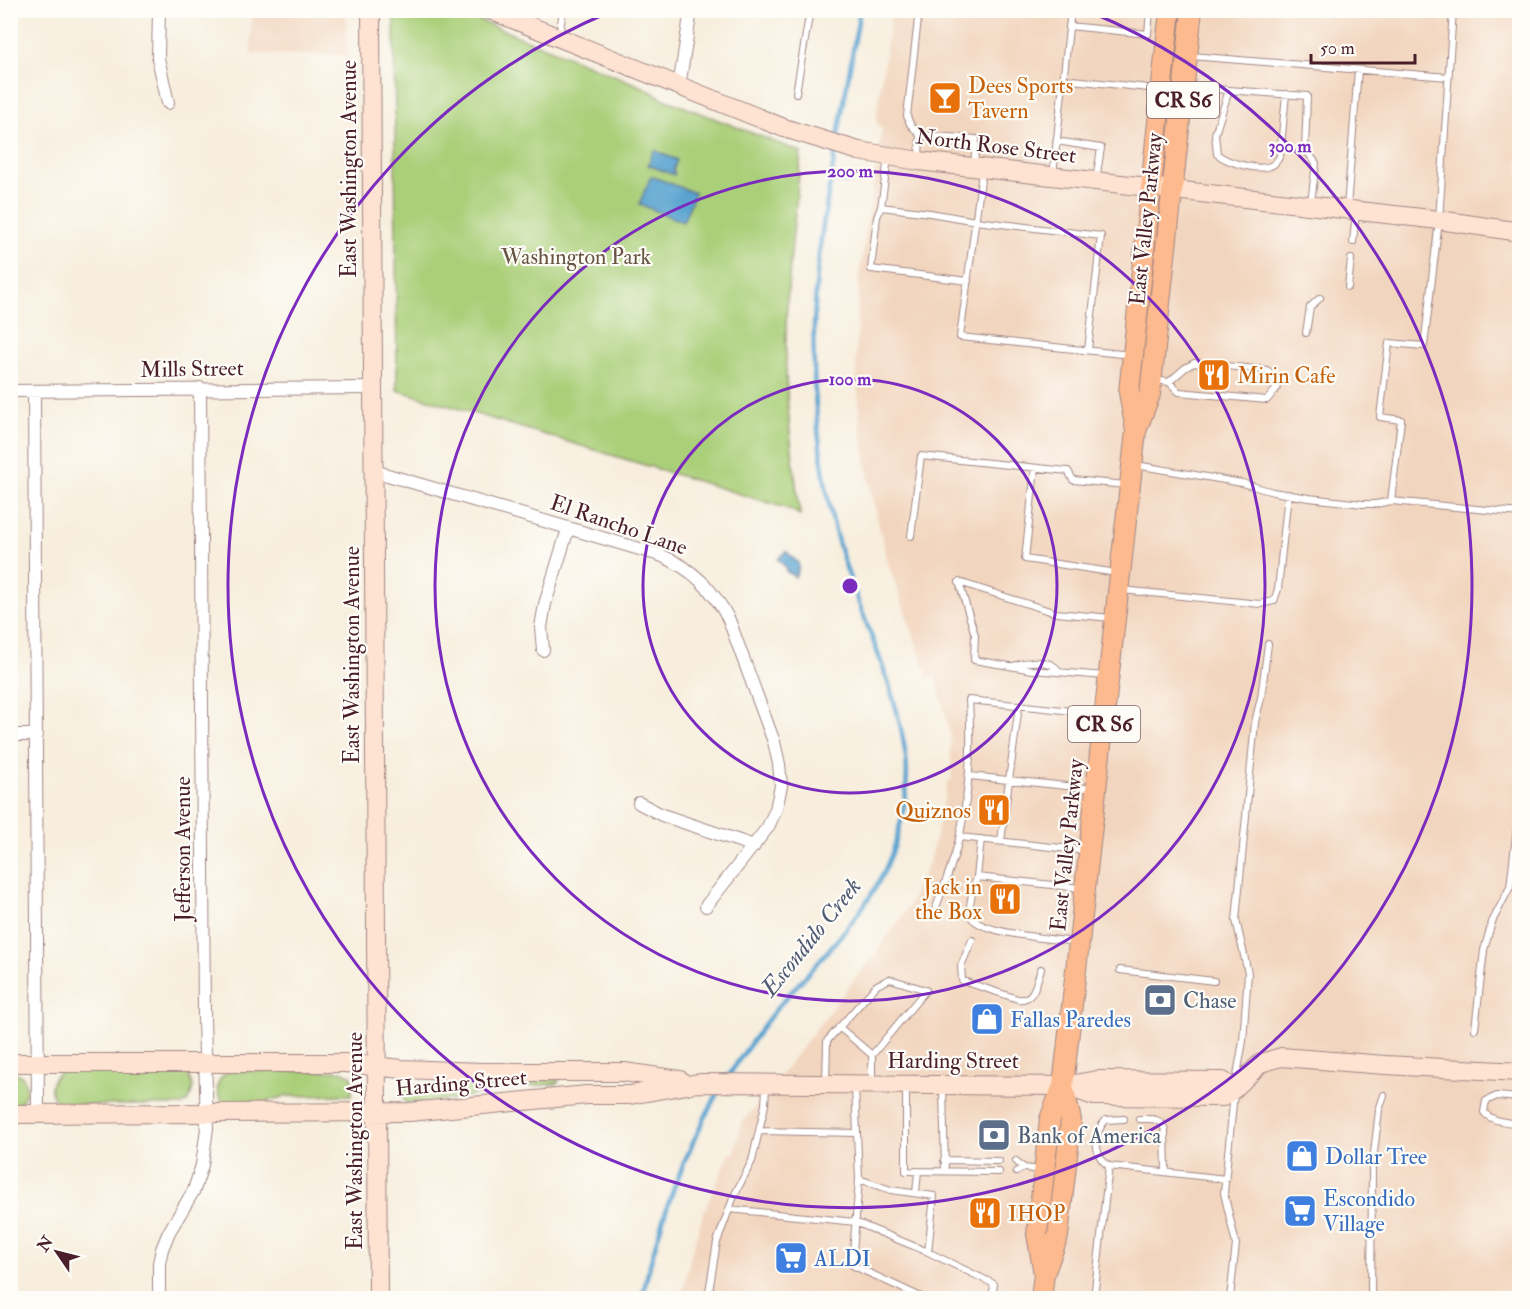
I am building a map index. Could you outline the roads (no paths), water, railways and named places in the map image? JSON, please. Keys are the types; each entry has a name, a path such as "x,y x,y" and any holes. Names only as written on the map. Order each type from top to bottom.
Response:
{"main road":[{"name":"East Valley Parkway","path":"1136,431 1129,392 1170,10"},
{"name":"East Valley Parkway","path":"1044,1274 1037,1234 1044,1170 1050,1119 1063,1086 1136,431 1150,394 1160,381 1173,190 1192,10"},
{"name":"East Valley Parkway","path":"1041,1299 1044,1274 1058,1236 1071,1120 1063,1086"}],"street":[{"path":"159,10 158,58 168,103"},
{"name":"East Washington Avenue","path":"371,10 378,1299"},
{"name":"North Rose Street","path":"490,10 679,87 811,137 860,151 919,161 1520,231"},
{"path":"679,87 691,10"},
{"name":"Jefferson Avenue","path":"159,1299 159,1263 162,1249 199,1178 207,1128 204,1064 200,388"},
{"name":"Mills Street","path":"10,391 373,388"},
{"path":"34,391 38,1114"},
{"name":"El Rancho Lane","path":"374,471 673,561 697,576 720,602 731,623 780,764 781,786 776,809 768,827 706,906"},
{"path":"543,650 541,627 545,604 568,529"},
{"path":"10,735 37,735"},
{"path":"639,803 662,815 754,846"},
{"path":"1234,1089 1261,1063 1281,1057 1520,1072"},
{"name":"Harding Street","path":"10,1063 345,1063 402,1069 481,1072 624,1072 698,1083 1063,1086 1094,1096 1223,1097 1234,1089"},
{"name":"Harding Street","path":"10,1114 409,1112 587,1095 630,1095 698,1083"}],"lane":[{"path":"558,39 563,10"},
{"path":"796,93 810,10"},
{"path":"919,10 907,116 910,124 920,135 976,139 979,168 976,222 960,337 1133,355"},
{"path":"1052,176 1071,10"},
{"path":"1070,26 1148,34 1150,10"},
{"path":"1391,501 1401,420 1380,417 1389,343 1424,346 1439,220 1453,10"},
{"path":"1188,56 1448,77"},
{"path":"1353,242 1352,210 1358,70"},
{"path":"1064,79 1162,90"},
{"path":"1184,87 1307,96 1305,149 1316,163 1311,206"},
{"path":"1229,90 1215,134 1217,154 1230,163 1264,168 1275,164 1280,156 1286,94"},
{"path":"919,161 920,135"},
{"path":"1056,141 1101,148 1096,181"},
{"path":"889,156 881,207 877,217 871,269 968,280"},
{"path":"881,207 976,222 1101,236 1088,350"},
{"path":"1348,287 1351,259"},
{"path":"1306,333 1310,307 1320,298"},
{"path":"1194,363 1268,370 1277,388 1268,400 1179,392 1160,381 1194,363"},
{"path":"910,536 921,456 1068,471 1073,480 1130,486"},
{"path":"1132,464 1242,483 1288,494 1363,504 1391,501 1520,513"},
{"path":"1035,468 1025,559 1119,582 1260,604 1274,601 1278,589 1288,494"},
{"path":"1109,676 1051,672 974,660 975,635 959,582 1056,613 1115,619"},
{"path":"1230,1299 1236,1244 1224,1193 1234,1089 1243,1041 1248,973 1236,920 1255,722 1261,698 1268,644"},
{"path":"935,910 960,837 970,776 969,700 1105,715"},
{"path":"1001,841 1018,705"},
{"path":"970,776 1096,790"},
{"path":"1475,1029 1484,950 1492,922 1510,887 1520,801"},
{"path":"960,837 1090,851"},
{"path":"981,839 977,878 972,893 970,914 972,919 1001,932 1079,943"},
{"path":"977,878 1085,889"},
{"path":"972,940 960,970 962,980 966,982 1018,999 1026,999 1032,994 1041,969"},
{"path":"1120,970 1214,981"},
{"path":"826,1084 827,1041 877,985 890,979 926,990 872,1055 864,1083 857,1132 859,1179 852,1265 923,1299"},
{"path":"839,1027 872,1055"},
{"path":"708,1299 717,1242 729,1209 752,1161 765,1105 762,1083"},
{"path":"906,1084 906,1171 999,1172"},
{"path":"943,1084 945,1172"},
{"path":"1371,1299 1372,1170 1379,1110 1384,1095"},
{"path":"1520,1098 1491,1097 1486,1101 1484,1112 1487,1117 1520,1124"},
{"path":"1124,1119 1106,1120 1100,1127 1098,1154 1099,1158 1109,1166 1226,1179"},
{"path":"1139,1119 1156,1119 1163,1124 1166,1172"},
{"path":"759,1131 857,1132"},
{"path":"944,1160 999,1161"},
{"path":"1016,1161 1024,1168"},
{"path":"1094,1299 1109,1166"},
{"path":"1016,1172 1024,1168 1044,1170"},
{"path":"916,1193 918,1171"},
{"path":"859,1179 891,1190 934,1196 928,1252"},
{"path":"729,1209 855,1222 928,1252 994,1284 992,1299"}],"water":[{"path":"654,150 677,160 674,175 648,165"},
{"path":"651,176 695,193 683,222 639,204"},
{"path":"786,551 798,563 799,567 795,577 786,571 778,559"}],"waterway":[{"name":"Escondido Creek","path":"837,141 860,10"},
{"name":"Escondido Creek","path":"727,1078 770,1016 830,949 877,885 897,837 905,798 907,768 901,727 883,667 840,548 826,490 818,433 814,375 814,317 822,236 836,149"},
{"path":"831,181 850,182"},
{"name":"Escondido Creek","path":"642,1298 656,1242 673,1190 683,1164 721,1087"}],"place":[{"name":"Dees Sports Tavern","path":"945,98"},
{"name":"Mirin Cafe","path":"1214,375"},
{"name":"Quiznos","path":"994,810"},
{"name":"Jack in the Box","path":"1005,899"},
{"name":"Chase","path":"1160,1000"},
{"name":"Fallas Paredes","path":"987,1019"},
{"name":"Bank of America","path":"994,1135"},
{"name":"Dollar Tree","path":"1302,1156"},
{"name":"Escondido Village","path":"1300,1211"},
{"name":"IHOP","path":"985,1213"},
{"name":"ALDI","path":"791,1258"}],"park label":[{"name":"Washington Park","path":"576,256"}]}
